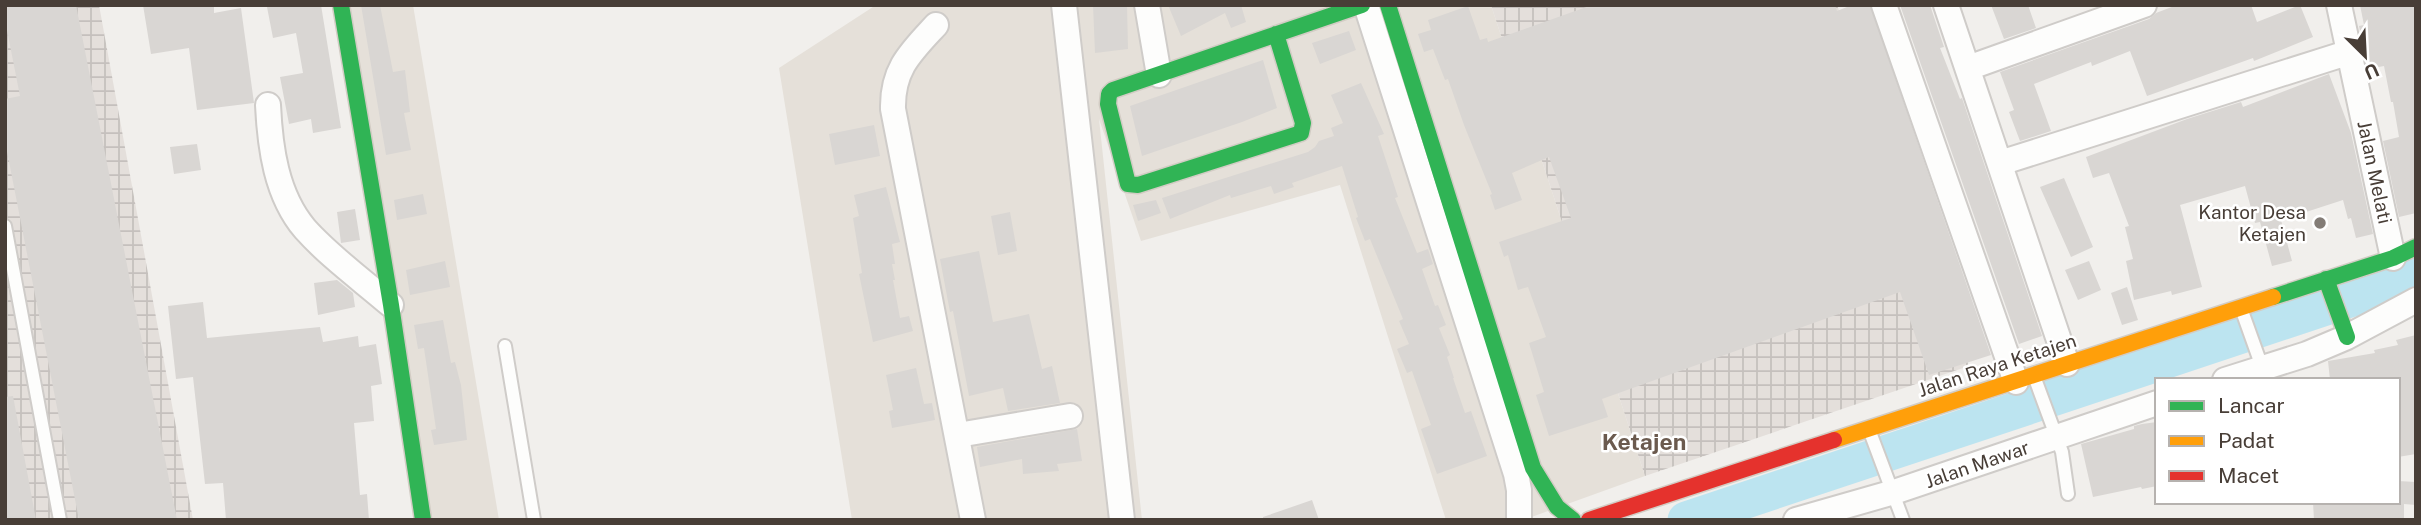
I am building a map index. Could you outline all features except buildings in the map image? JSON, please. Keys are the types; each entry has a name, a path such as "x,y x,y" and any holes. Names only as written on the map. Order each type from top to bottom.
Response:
{"street":[{"path":"341,5 391,305 423,520"},
{"path":"1064,5 1122,520"},
{"path":"1147,5 1159,75"},
{"path":"1276,34 1303,123 1301,133 1151,181 1129,185 1125,178 1108,97 1113,90 1119,87 1159,75 1276,34 1364,5 1524,471 1573,520"},
{"path":"1388,5 1524,471 1519,490 1519,520"},
{"path":"1884,5 2025,379"},
{"path":"1946,5 2067,364"},
{"path":"1968,68 2144,5"},
{"name":"Jalan Melati","path":"2339,5 2393,258"},
{"path":"936,25 902,64 895,82 893,109 974,520"},
{"path":"2000,163 2350,52"},
{"path":"268,105 270,142 277,172 292,210 303,227 328,252 391,305"},
{"name":"Jalan Raya Ketajen","path":"1589,520 2067,364 2243,315 2328,284 2416,247"},
{"path":"2328,284 2345,334"},
{"path":"2229,378 2260,364 2307,354 2416,300"},
{"name":"Jalan Mawar","path":"1796,520 2155,404"},
{"path":"958,435 1070,416"}],"lane":[{"path":"5,226 60,520"},
{"path":"2243,315 2260,364"},
{"path":"505,346 534,520"},
{"path":"2025,379 2042,396 2062,452 2068,494"},
{"path":"1869,428 1903,520"}],"shaded area":[{"path":"5,5 99,5 193,520 5,520"},
{"path":"348,5 413,5 499,520 432,520"},
{"path":"876,5 1491,5 1645,476 1523,520 1446,520 1340,185 1141,241 1099,119 1142,520 852,520 779,68"},
{"path":"1491,5 1837,5 1969,366 1645,476"}],"waterway":[{"path":"1686,520 2398,283 2416,274"}],"traffic: fast":[{"path":"341,5 391,305 423,520"},
{"path":"1276,34 1303,123 1301,133 1138,185 1128,184 1108,104 1109,94 1113,90 1362,5"},
{"path":"1388,5 1533,468 1557,507 1573,520"},
{"path":"2273,297 2393,258 2416,247"},
{"path":"2326,279 2347,337"}],"traffic: slow":[{"path":"1834,440 2273,297"}],"traffic: jam":[{"path":"1589,520 1834,440"}],"place":[{"name":"Kantor Desa Ketajen","path":"2320,223"}],"district":[{"name":"Ketajen","path":"1644,442"}]}
